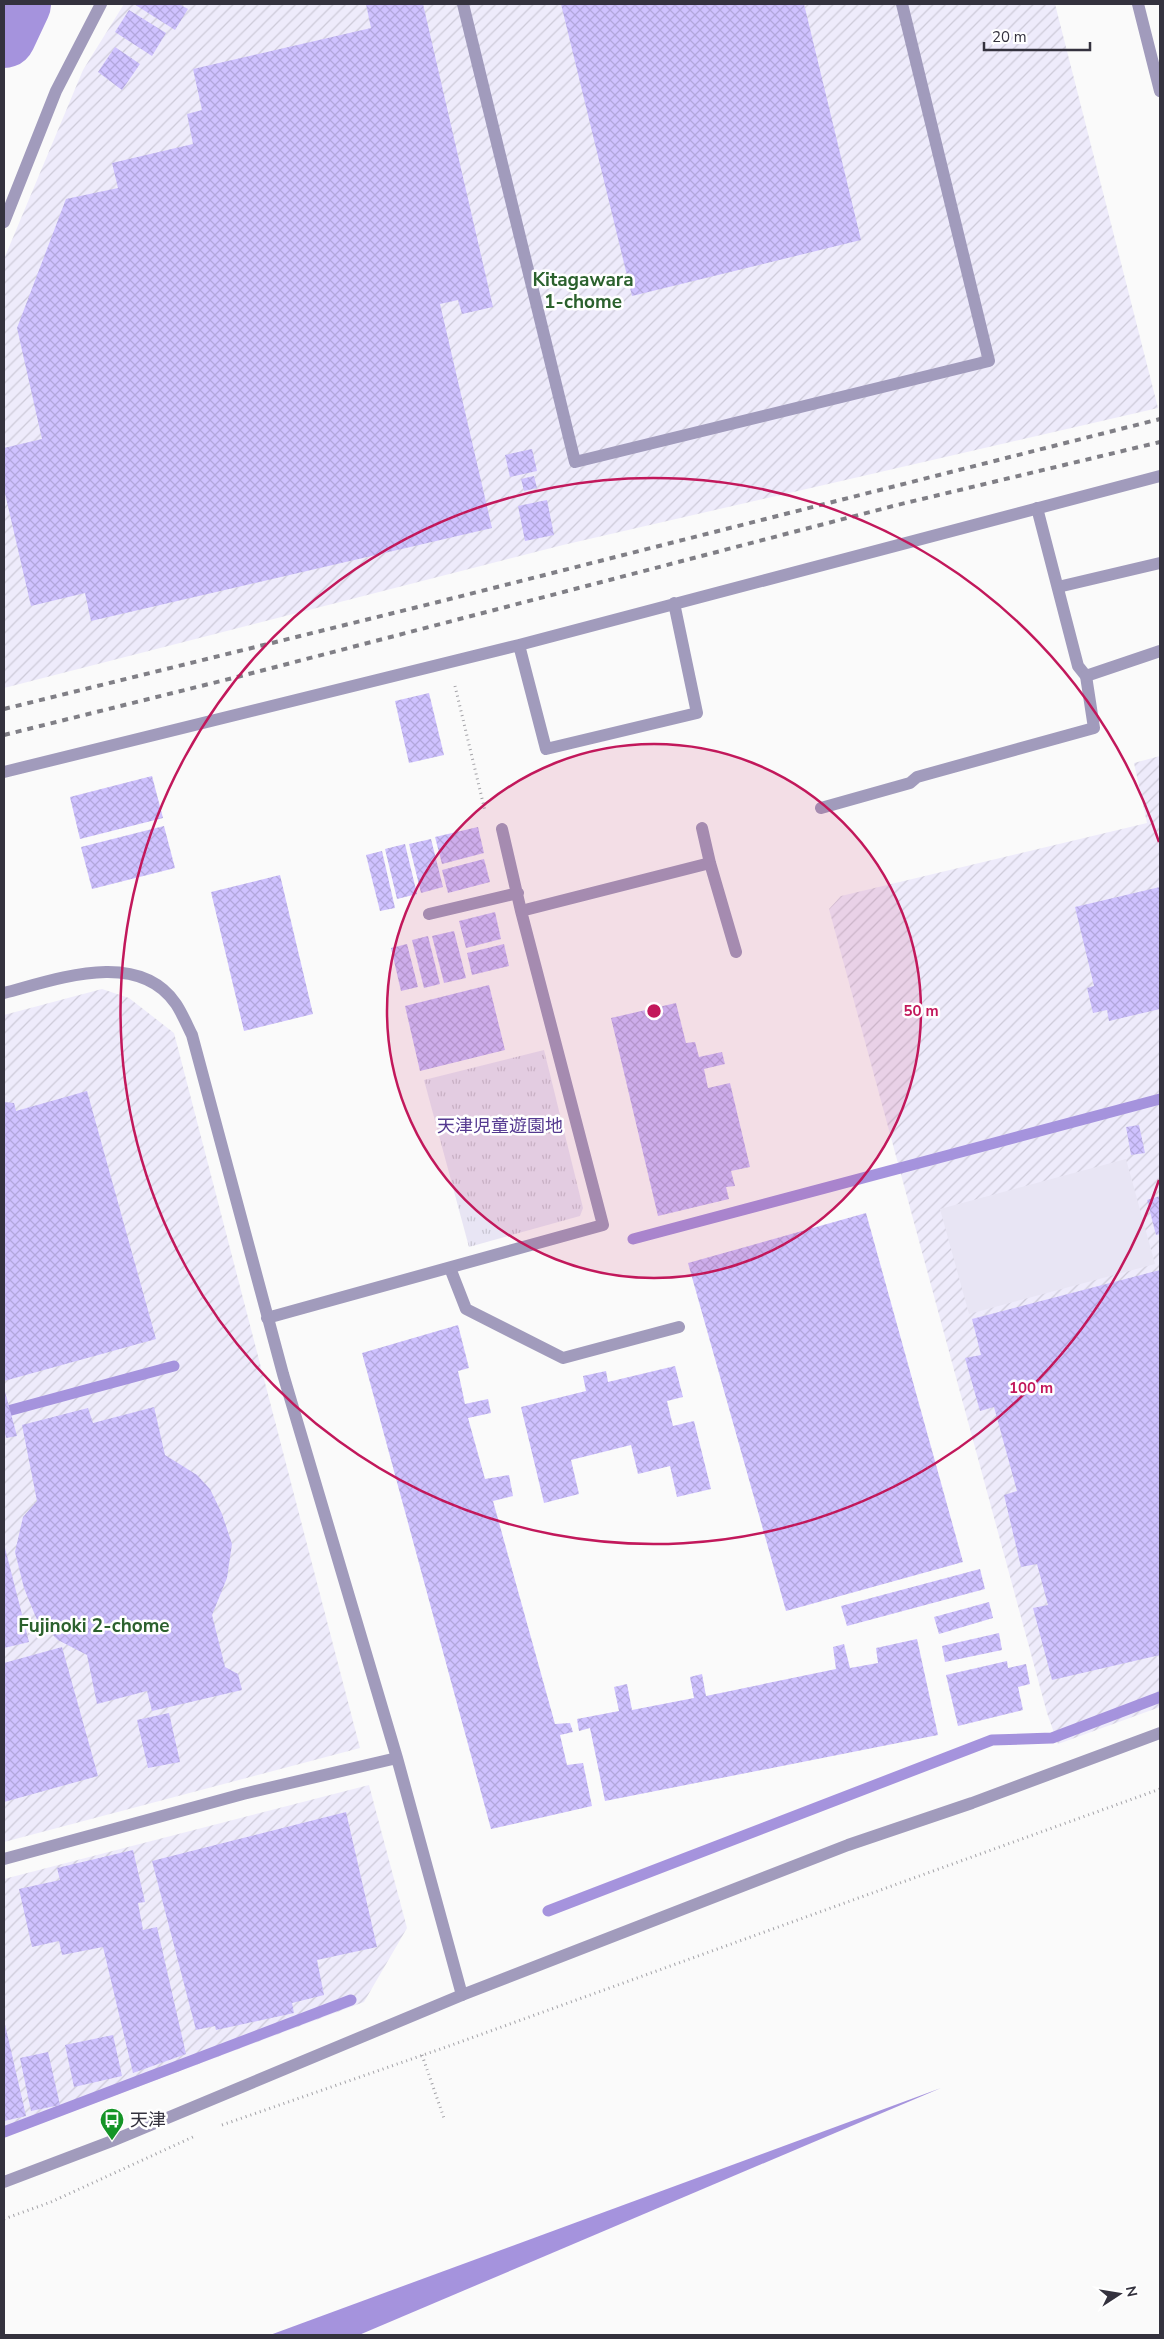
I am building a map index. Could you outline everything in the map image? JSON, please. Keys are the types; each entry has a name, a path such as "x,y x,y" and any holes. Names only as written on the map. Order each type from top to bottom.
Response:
{"street":[{"path":"4,222 56,91 101,4"},
{"path":"464,4 575,462 989,361 902,4"},
{"path":"1138,4 1160,91"},
{"path":"4,772 519,645 1160,476"},
{"path":"821,808 910,783 917,777 1094,728 1086,676 1078,666 1037,508"},
{"path":"1058,587 1160,564"},
{"path":"519,645 546,749 697,713 674,603"},
{"path":"1086,676 1160,651"},
{"path":"702,828 710,863 736,952"},
{"path":"268,1318 603,1225 521,911 502,829"},
{"path":"521,911 710,863"},
{"path":"429,914 518,893"},
{"path":"4,994 81,972 106,971 154,983 176,1003 192,1035 268,1318 397,1758 462,1995"},
{"path":"450,1268 466,1309 562,1358 679,1327"},
{"path":"4,2182 112,2141 462,1995 848,1845 972,1803 1160,1733"},
{"path":"4,1860 243,1794 397,1758"}],"path":[{"path":"450,661 488,822 502,829"},
{"path":"214,2128 1160,1789"},
{"path":"422,2055 445,2122"},
{"path":"4,2219 51,2202 196,2136"}],"shaded area":[{"path":"124,4 1055,4 1158,408 563,545 4,688 4,259 83,70"},
{"path":"1160,756 1160,1707 1058,1744 1047,1713 829,909 841,896 1147,823 1134,763"},
{"path":"102,989 129,998 174,1033 360,1748 4,1842 4,1015"},
{"path":"369,1785 407,1928 364,2002 4,2137 4,1879"},
{"path":"941,2088 359,2335 270,2335"}],"green space":[{"name":"天津児童遊園地","path":"544,1050 583,1208 580,1216 469,1247 424,1080"},
{"path":"1126,1159 1155,1264 969,1314 940,1209"}],"building":[{"path":"134,4 179,4 188,9 175,30"},
{"path":"366,4 423,4 493,307 462,314 458,300 440,304 492,528 91,621 85,593 31,606 4,489 4,448 42,439 17,328 66,199 118,188 112,163 193,144 187,114 202,110 193,69 371,28"},
{"path":"561,4 804,4 861,240 632,296"},
{"path":"129,10 166,33 152,56 115,32"},
{"path":"115,47 140,64 122,90 98,72"},
{"path":"532,449 537,471 510,477 505,455"},
{"path":"534,476 537,488 524,491 521,479"},
{"path":"547,500 554,535 525,541 518,506"},
{"path":"429,693 444,755 409,763 395,701"},
{"path":"152,776 163,818 80,839 70,797"},
{"path":"164,826 175,868 92,889 81,847"},
{"path":"478,827 484,853 442,864 435,837"},
{"path":"431,839 443,887 421,893 409,844"},
{"path":"405,844 417,894 397,899 385,849"},
{"path":"382,851 395,908 380,911 366,855"},
{"path":"484,859 490,882 448,893 442,870"},
{"path":"280,875 313,1014 244,1031 211,892"},
{"path":"1160,887 1160,1009 1109,1021 1107,1010 1093,1013 1087,988 1094,986 1075,907"},
{"path":"495,912 501,939 466,948 459,921"},
{"path":"454,931 466,978 444,983 432,936"},
{"path":"428,936 440,984 424,988 412,940"},
{"path":"407,944 418,987 401,991 391,948"},
{"path":"504,944 509,966 472,975 467,953"},
{"path":"489,985 505,1050 420,1071 405,1006"},
{"path":"676,1003 686,1043 695,1042 699,1057 722,1052 725,1064 704,1069 708,1088 730,1083 750,1167 731,1171 735,1186 726,1187 729,1199 658,1216 611,1018"},
{"path":"87,1091 156,1339 4,1381 4,1102 14,1103 16,1111"},
{"path":"1139,1125 1145,1153 1131,1155 1126,1127"},
{"path":"1160,1196 1160,1234 1156,1235 1147,1200"},
{"path":"866,1213 963,1562 786,1611 688,1263"},
{"path":"1160,1270 1160,1655 1052,1680 1033,1608 1048,1605 1037,1564 1021,1567 1004,1495 1017,1491 994,1407 980,1411 965,1358 981,1355 972,1319"},
{"path":"458,1325 469,1368 458,1371 465,1404 488,1399 491,1413 468,1418 485,1479 509,1475 513,1496 493,1501 555,1724 570,1723 573,1732 560,1735 567,1765 583,1763 592,1806 491,1829 362,1353"},
{"path":"675,1366 683,1397 667,1401 673,1426 694,1421 711,1489 677,1497 670,1466 638,1474 631,1445 571,1460 579,1494 544,1503 521,1407 586,1391 583,1376 606,1371 608,1382"},
{"path":"4,1388 17,1436 6,1438 4,1429"},
{"path":"154,1407 165,1455 197,1475 210,1489 222,1514 232,1544 227,1578 212,1615 225,1667 238,1674 242,1690 152,1711 147,1691 97,1704 87,1655 58,1640 37,1620 24,1588 15,1552 23,1517 37,1501 22,1425 88,1408 93,1423"},
{"path":"4,1544 29,1642 4,1648"},
{"path":"980,1569 985,1589 847,1626 841,1606"},
{"path":"989,1602 993,1618 939,1634 934,1617"},
{"path":"999,1633 1002,1650 945,1662 942,1646"},
{"path":"917,1639 938,1735 605,1801 590,1728 579,1731 577,1719 619,1711 614,1687 627,1684 632,1710 694,1698 690,1677 702,1674 706,1696 836,1669 833,1647 844,1644 850,1668 878,1663 876,1648"},
{"path":"62,1647 98,1776 4,1802 4,1663"},
{"path":"1007,1661 1008,1668 1026,1664 1030,1684 1018,1687 1023,1710 958,1726 946,1675"},
{"path":"169,1713 180,1762 148,1768 137,1720"},
{"path":"346,1812 377,1947 317,1960 324,1995 292,2003 294,2013 216,2030 215,2026 196,2030 152,1861"},
{"path":"133,1850 145,1902 138,1903 143,1930 157,1927 186,2054 133,2073 103,1947 62,1955 59,1941 32,1947 19,1889 60,1880 57,1868"},
{"path":"4,2020 26,2116 4,2121"},
{"path":"113,2035 122,2076 74,2087 65,2045"},
{"path":"48,2052 60,2105 31,2111 20,2058"}],"waterway":[{"path":"4,36 19,4"},
{"path":"633,1239 1160,1099"},
{"path":"4,1412 174,1366"},
{"path":"548,1911 992,1740 1052,1738 1160,1697"},
{"path":"4,2132 351,2000"}],"railway":[{"path":"4,709 434,603 1160,419"},
{"path":"4,735 241,676 897,505 1160,442"}],"place":[{"name":"天津","path":"112,2141"}],"district":[{"name":"Kitagawara 1-chome","path":"583,290"},
{"name":"Fujinoki 2-chome","path":"94,1625"}]}
